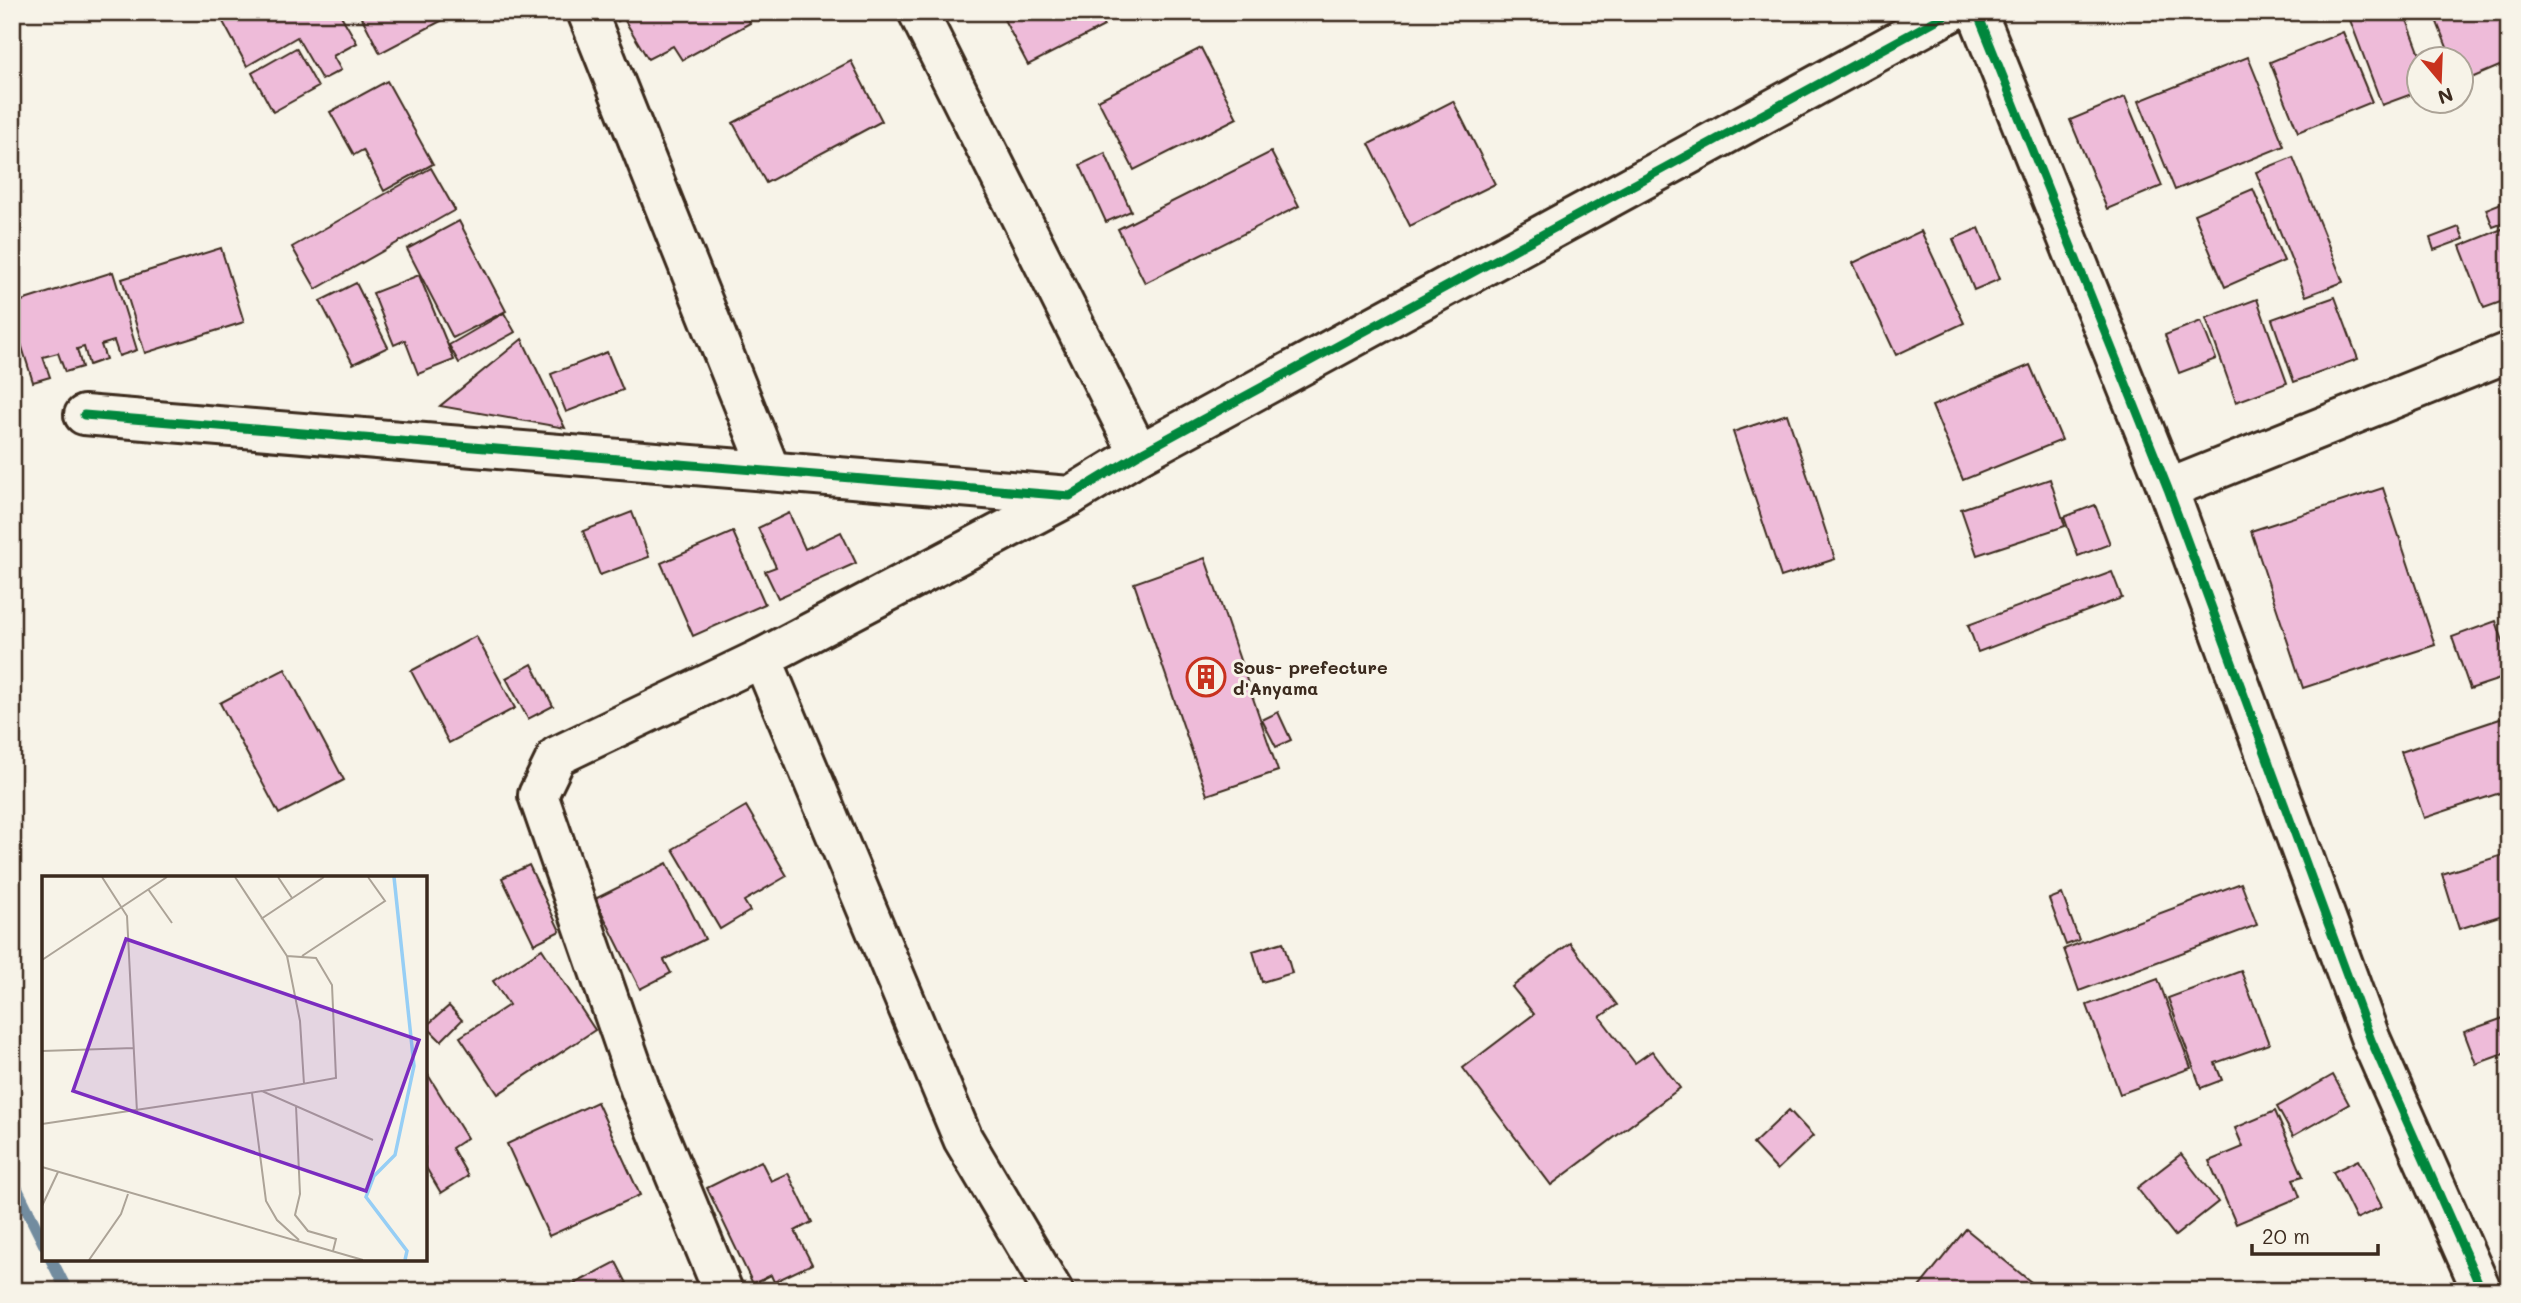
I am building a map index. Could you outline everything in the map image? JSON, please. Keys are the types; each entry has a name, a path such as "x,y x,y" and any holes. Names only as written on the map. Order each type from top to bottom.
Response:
{"street":[{"path":"587,12 770,470"},
{"path":"918,12 1139,454"},
{"path":"723,1291 641,1092 538,795 557,756 762,658 1070,496 1139,454 1951,12"},
{"path":"1978,12 2168,489 2371,1040 2482,1291"},
{"path":"2168,489 2509,352"},
{"path":"84,415 1070,496"},
{"path":"762,658 963,1139 1053,1291"}],"building":[{"path":"236,12 339,12 357,43 333,56 341,70 322,80 297,37 247,66 222,20"},
{"path":"359,12 458,12 380,53"},
{"path":"613,12 633,12 618,21"},
{"path":"635,12 744,12 750,23 682,60 673,46 648,59 624,19"},
{"path":"759,12 778,12 763,20"},
{"path":"1000,12 1097,12 1104,26 1028,65"},
{"path":"2347,12 2404,12 2417,46 2406,46 2406,96 2382,105"},
{"path":"2433,12 2509,12 2509,62 2476,76 2476,46 2446,46"},
{"path":"2343,32 2372,102 2298,132 2270,62"},
{"path":"296,48 318,87 273,112 252,73"},
{"path":"1201,48 1237,118 1134,170 1098,100"},
{"path":"2248,57 2284,146 2175,190 2139,101"},
{"path":"851,61 882,121 766,183 733,123"},
{"path":"387,81 433,164 384,191 363,150 354,155 330,112"},
{"path":"2125,97 2162,186 2107,209 2070,120"},
{"path":"1453,101 1495,184 1410,226 1369,144"},
{"path":"1271,152 1299,206 1145,283 1118,229"},
{"path":"1105,153 1131,211 1106,222 1080,165"},
{"path":"2293,157 2343,282 2306,296 2256,172"},
{"path":"431,168 455,210 316,289 292,247"},
{"path":"2253,189 2284,261 2225,287 2194,214"},
{"path":"2509,200 2509,221 2493,227 2486,209"},
{"path":"459,221 506,311 453,338 407,249"},
{"path":"2459,227 2464,239 2434,250 2430,238"},
{"path":"2507,227 2509,299 2484,308 2460,246"},
{"path":"1979,228 2000,279 1974,290 1953,239"},
{"path":"1921,231 1964,323 1896,355 1853,263"},
{"path":"221,248 244,322 145,353 122,279"},
{"path":"113,272 137,350 119,356 114,341 101,345 106,359 89,365 84,347 77,349 82,367 65,372 58,353 43,357 50,377 33,382 12,315 12,304"},
{"path":"419,275 454,360 418,374 405,340 394,345 373,293"},
{"path":"356,283 388,347 353,364 320,301"},
{"path":"2335,297 2358,359 2294,382 2272,319"},
{"path":"2257,299 2287,383 2236,402 2206,318"},
{"path":"504,313 515,332 459,363 449,345"},
{"path":"2201,321 2216,359 2179,373 2165,335"},
{"path":"522,339 565,428 440,406"},
{"path":"607,352 623,390 566,412 551,374"},
{"path":"2030,365 2062,440 1963,480 1932,406"},
{"path":"1787,414 1835,559 1781,577 1733,432"},
{"path":"2050,479 2065,526 1977,555 1961,509"},
{"path":"2383,488 2435,645 2303,688 2251,531"},
{"path":"2095,505 2110,544 2078,556 2064,517"},
{"path":"632,512 649,557 600,575 583,531"},
{"path":"789,513 805,549 841,532 856,563 778,598 765,571 776,567 758,528"},
{"path":"733,532 765,604 693,636 661,563"},
{"name":"Sous- prefecture d'Anyama","path":"1205,558 1278,771 1207,795 1134,583"},
{"path":"2112,572 2122,598 1978,652 1968,625"},
{"path":"2496,621 2509,658 2509,676 2470,689 2452,637"},
{"path":"476,636 515,708 449,743 411,671"},
{"path":"532,664 553,706 528,719 506,678"},
{"path":"285,669 344,780 279,814 220,703"},
{"path":"1278,712 1291,740 1276,747 1262,720"},
{"path":"2509,716 2509,790 2424,818 2401,752"},
{"path":"746,806 787,876 744,901 750,911 720,929 673,849"},
{"path":"2509,853 2509,913 2459,929 2442,874"},
{"path":"667,863 705,939 664,960 671,973 640,989 595,899"},
{"path":"529,865 560,931 534,944 502,878"},
{"path":"2241,883 2257,925 2079,991 2064,949"},
{"path":"2062,894 2079,940 2066,945 2049,899"},
{"path":"1283,942 1292,973 1262,982 1253,951"},
{"path":"1570,943 1617,1005 1600,1017 1635,1063 1652,1051 1680,1088 1551,1185 1463,1068 1534,1014 1512,987"},
{"path":"542,949 595,1030 498,1094 460,1037 509,1005 493,981"},
{"path":"2241,971 2269,1044 2215,1063 2222,1080 2201,1088 2168,998"},
{"path":"2158,979 2191,1068 2120,1094 2087,1005"},
{"path":"449,1006 462,1020 441,1041 427,1025"},
{"path":"2509,1016 2509,1052 2476,1064 2464,1032"},
{"path":"427,1073 467,1138 452,1148 468,1176 441,1193 427,1169"},
{"path":"2333,1075 2349,1104 2293,1136 2277,1107"},
{"path":"597,1102 640,1195 549,1236 507,1144"},
{"path":"1789,1110 1813,1136 1777,1170 1753,1144"},
{"path":"2275,1111 2303,1176 2293,1179 2300,1197 2236,1224 2209,1161 2243,1147 2235,1128"},
{"path":"2181,1154 2218,1202 2175,1236 2137,1188"},
{"path":"2358,1160 2382,1207 2356,1219 2333,1172"},
{"path":"761,1161 771,1181 788,1173 812,1222 795,1231 812,1264 774,1282 771,1275 753,1284 707,1188"},
{"path":"1966,1229 2042,1291 1916,1291"},
{"path":"616,1262 631,1291 561,1291"},
{"path":"2365,1284 2374,1291 2360,1291"}],"waterway":[{"path":"12,1179 42,1240"},
{"path":"52,1261 67,1291"}],"cycle path":[{"path":"84,415 1070,496 1139,454 1951,12"},
{"path":"1977,12 2168,489 2371,1040 2482,1291"}],"place":[{"name":"Sous- prefecture d'Anyama","path":"1206,677"}]}
